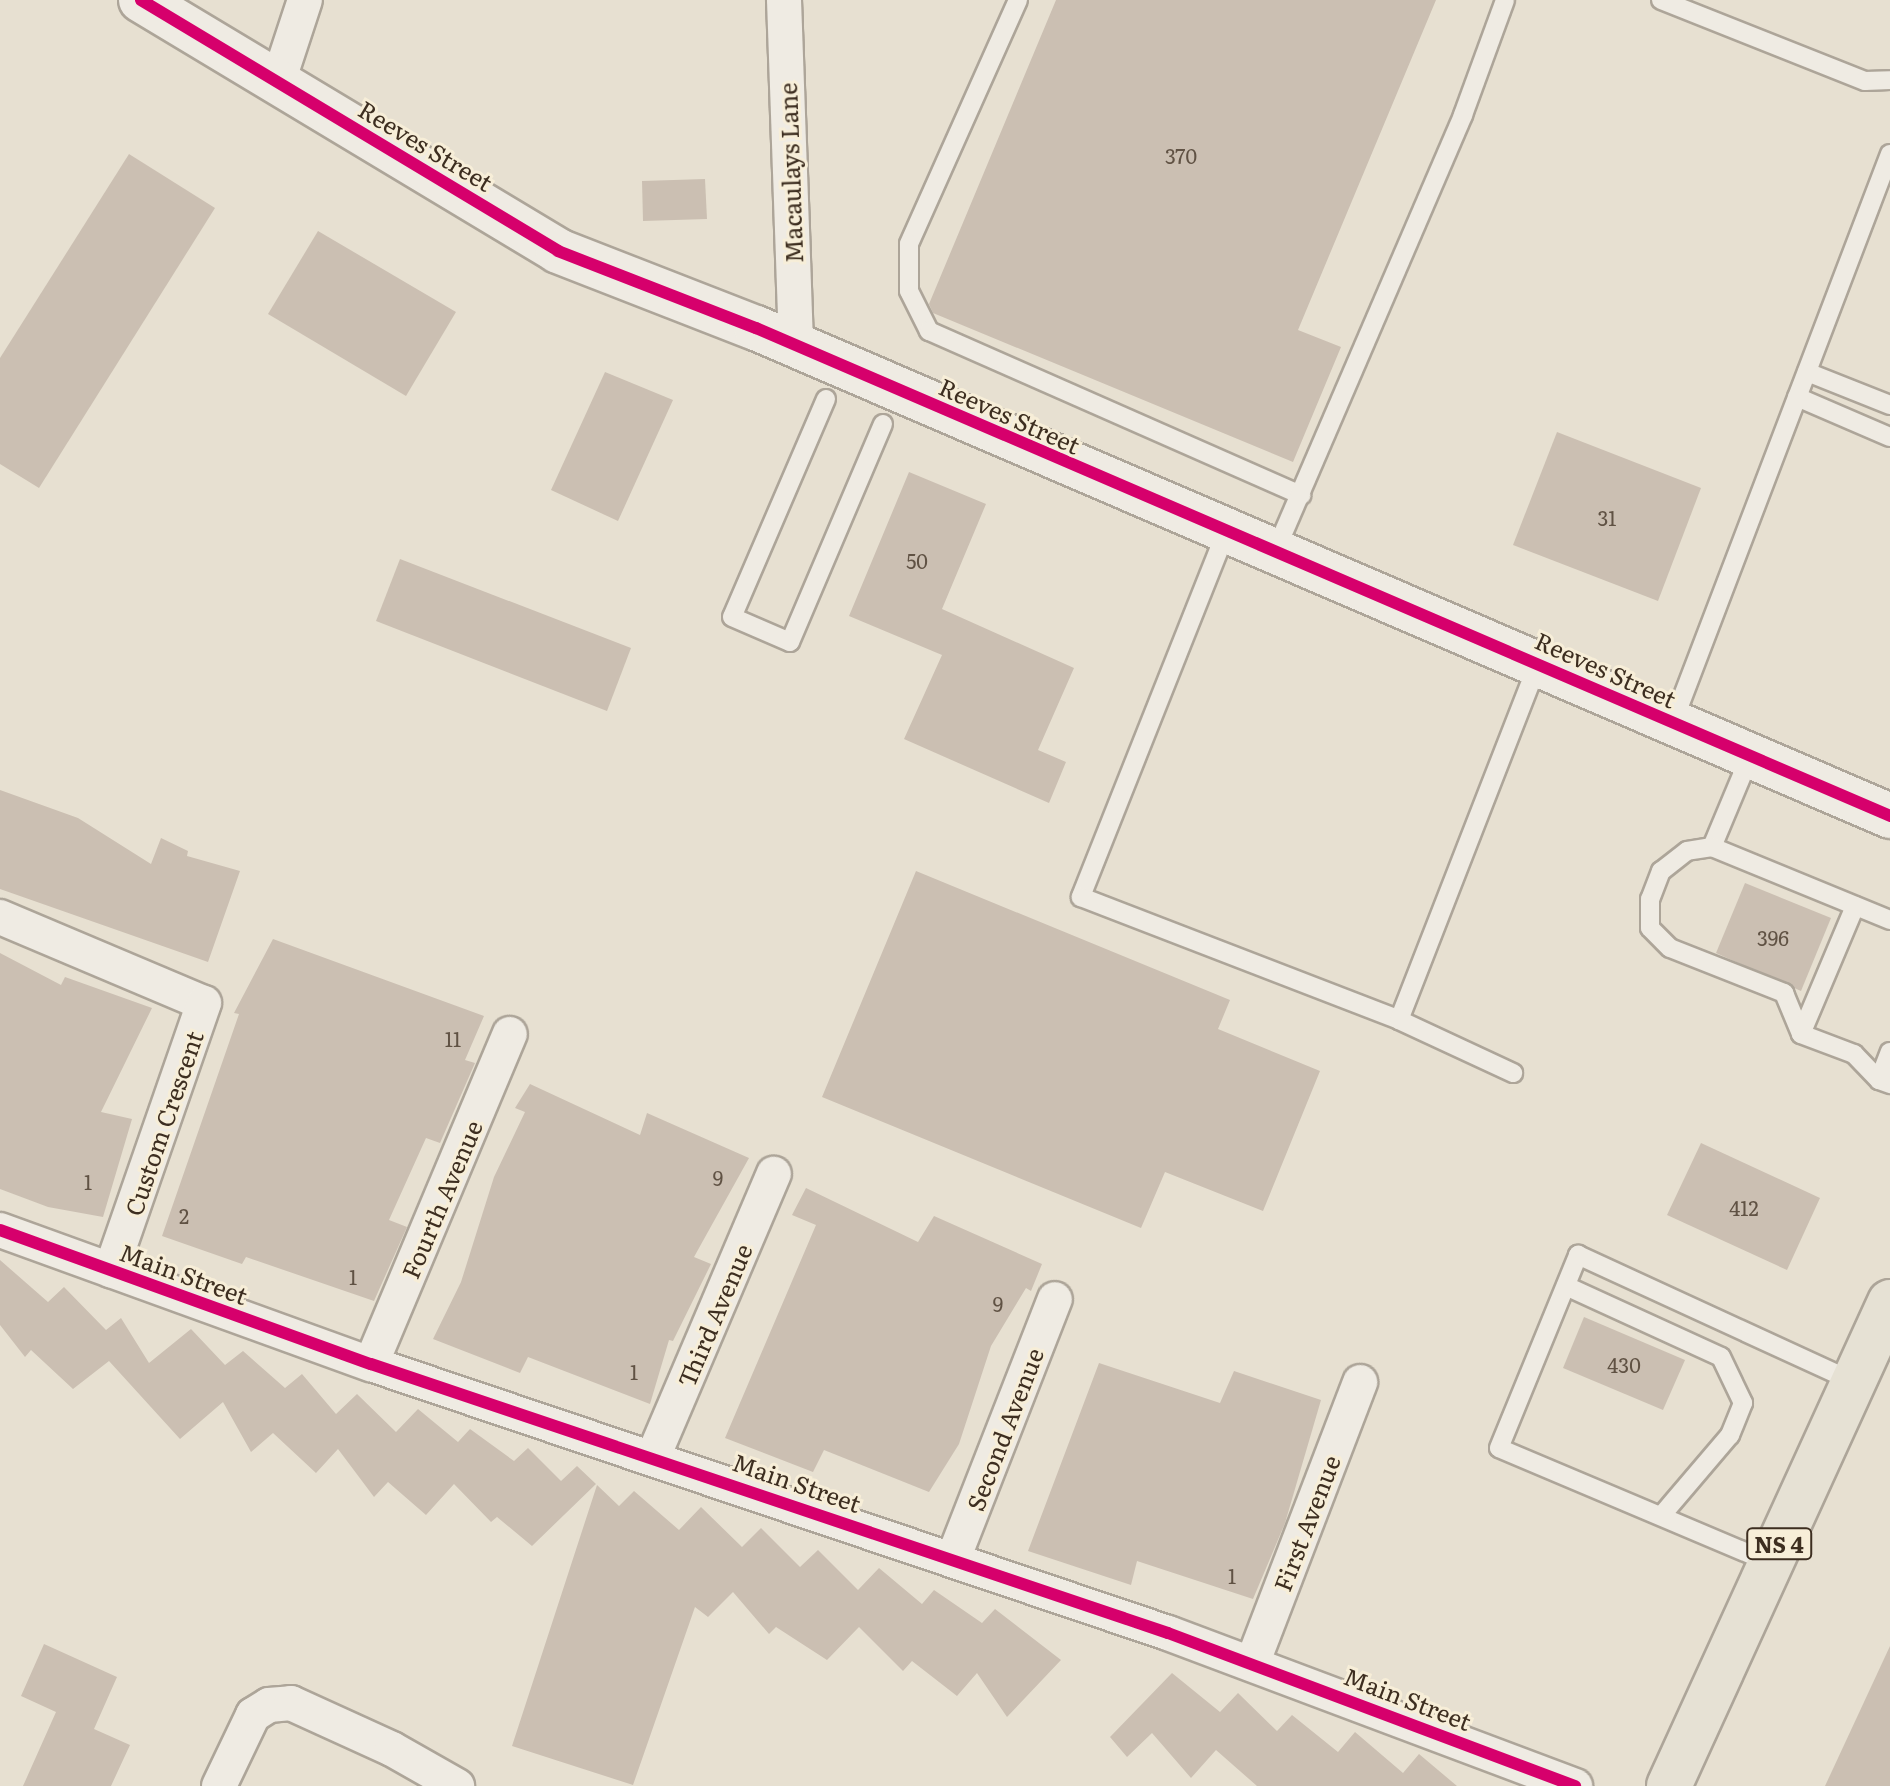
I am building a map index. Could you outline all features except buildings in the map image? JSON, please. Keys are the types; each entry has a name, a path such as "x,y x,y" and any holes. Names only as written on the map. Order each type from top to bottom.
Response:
{"main road":[{"name":"NS 4","path":"1669,1786 1890,1302"}],"street":[{"name":"Reeves Street","path":"141,0 558,251 796,346 1890,816"},
{"path":"278,82 305,0"},
{"name":"Macaulays Lane","path":"784,0 796,346"},
{"name":"Custom Crescent","path":"0,917 204,1003 111,1270"},
{"name":"Fourth Avenue","path":"371,1364 510,1034"},
{"name":"Third Avenue","path":"653,1457 774,1174"},
{"name":"Main Street","path":"0,1230 371,1364 953,1559 1252,1664 1575,1786"},
{"name":"Second Avenue","path":"953,1559 1055,1299"},
{"name":"First Avenue","path":"1252,1664 1360,1382"},
{"path":"219,1786 253,1715 269,1705 291,1703 392,1749 457,1786"}],"lane":[{"path":"1018,0 909,244 909,291 929,331 1301,495"},
{"path":"1275,552 1463,115 1505,0"},
{"path":"1661,0 1865,81 1890,80"},
{"path":"1673,722 1890,154"},
{"path":"1807,372 1890,405"},
{"path":"1797,397 1890,437"},
{"path":"826,399 732,617 790,642 883,424"},
{"path":"1226,532 1081,897 1399,1020 1513,1073"},
{"path":"1399,1020 1538,663"},
{"path":"1712,847 1750,756"},
{"path":"1884,1082 1854,1054 1801,1034 1784,993 1670,948 1650,928 1650,899 1661,871 1687,851 1712,847 1890,920"},
{"path":"1801,1034 1855,906"},
{"path":"1884,1082 1890,1052"},
{"path":"1771,1563 1499,1448 1578,1255 1852,1381"},
{"path":"1566,1286 1721,1357 1743,1403 1730,1435 1661,1516"}],"cycle path":[{"path":"141,0 558,251 756,328 1890,816"},
{"path":"0,1230 371,1364 1168,1633 1575,1786"}]}
